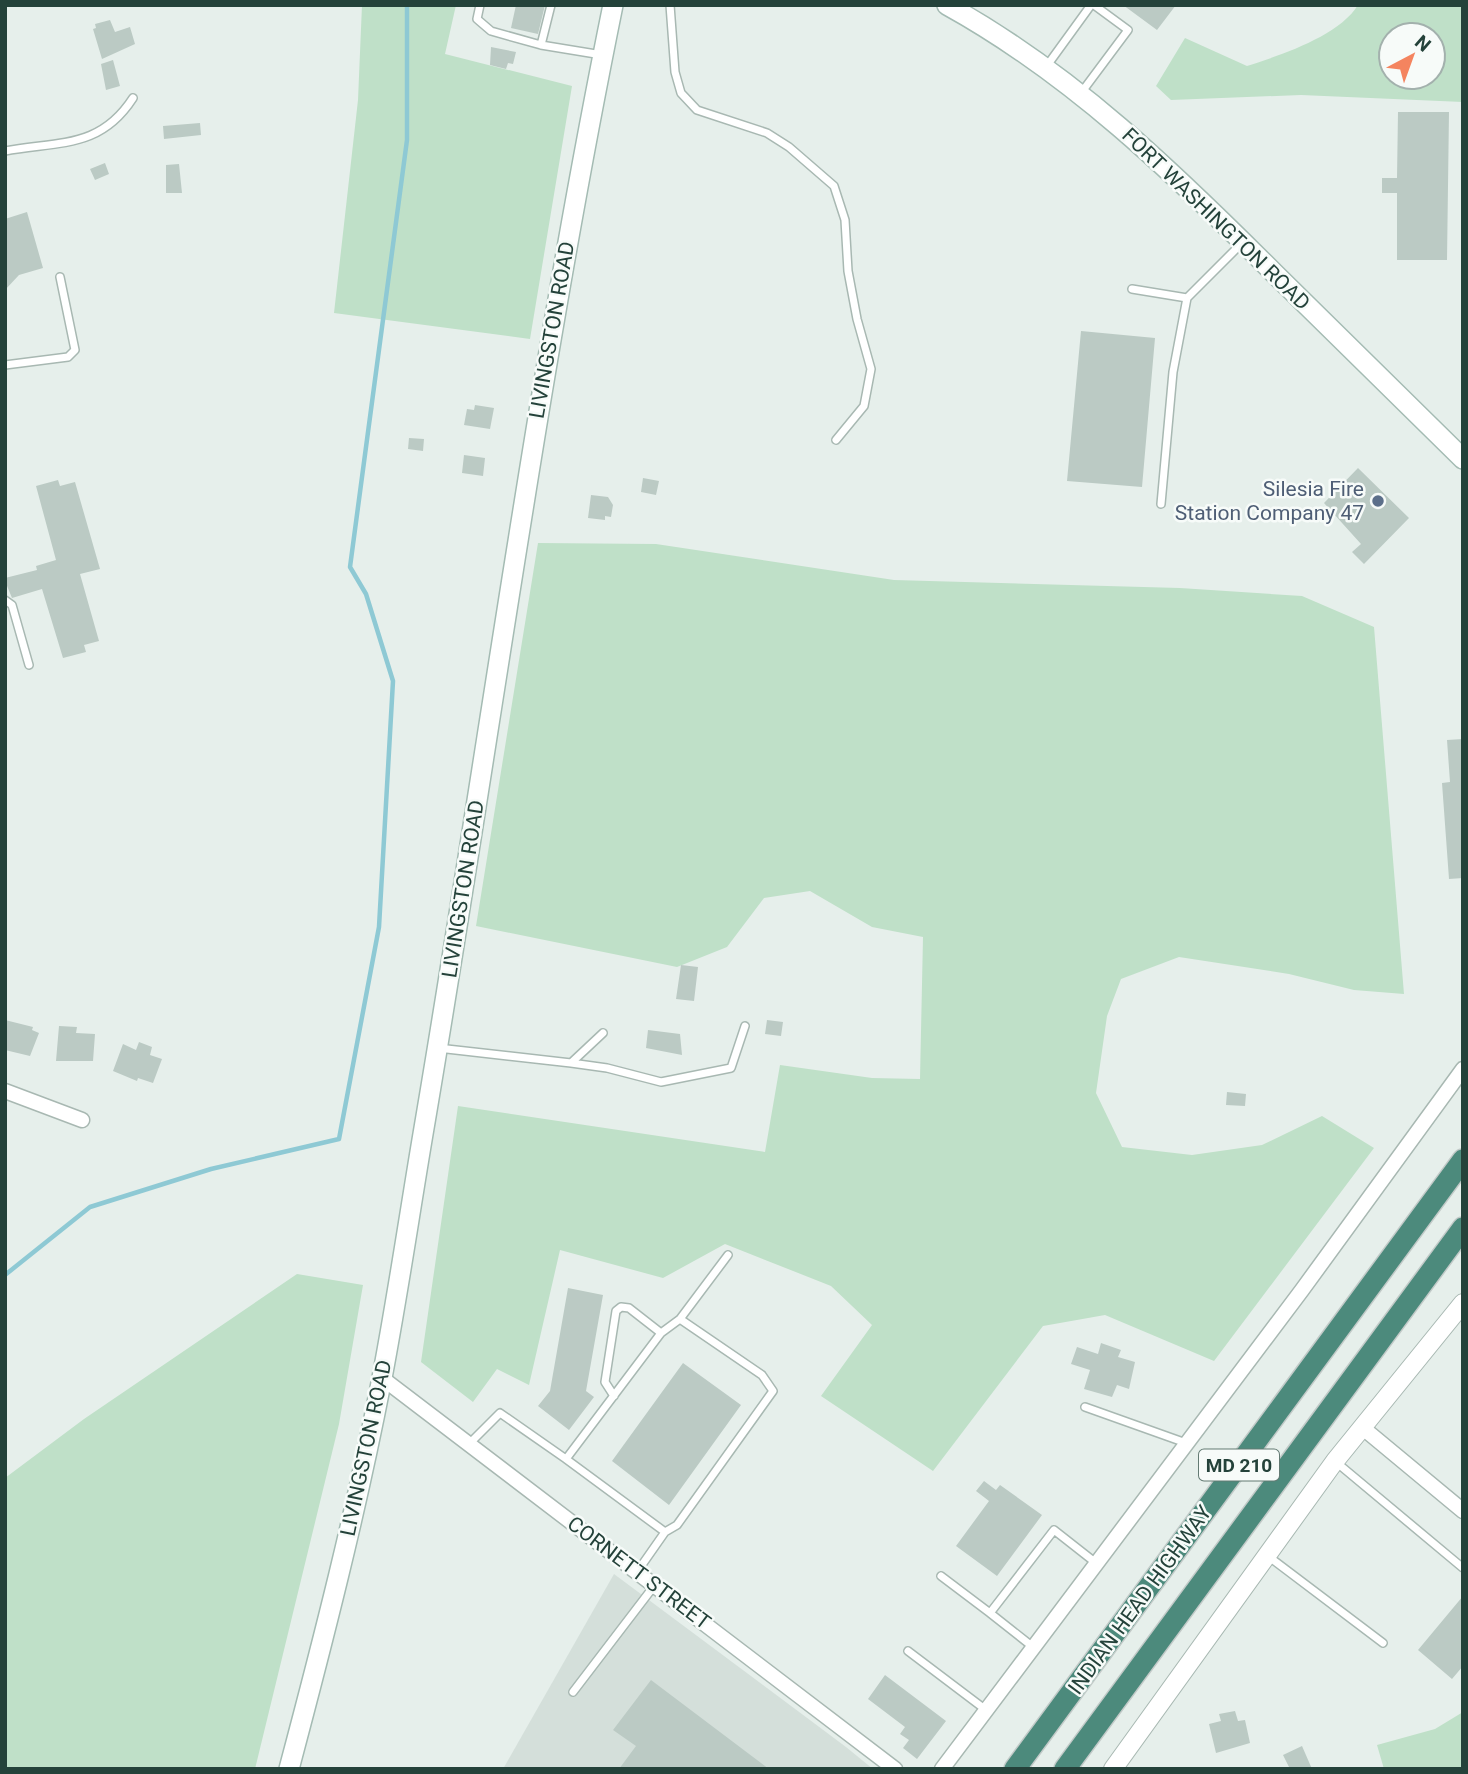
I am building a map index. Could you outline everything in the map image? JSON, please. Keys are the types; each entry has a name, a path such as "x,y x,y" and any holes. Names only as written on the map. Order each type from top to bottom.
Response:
{"highway":[{"name":"INDIAN HEAD HIGHWAY","path":"1015,1769 1463,1160"},
{"name":"INDIAN HEAD HIGHWAY","path":"1065,1769 1463,1228"}],"main road":[{"name":"LIVINGSTON ROAD","path":"289,1769 350,1526 382,1378 438,1048 531,456 613,5"},
{"name":"FORT WASHINGTON ROAD","path":"947,5 1046,67 1081,94 1189,189 1463,459"}],"street":[{"path":"942,1769 1463,1069"},
{"path":"5,1091 82,1120"},
{"path":"1112,1769 1335,1461 1463,1303"},
{"name":"CORNETT STREET","path":"382,1378 895,1769"},
{"path":"1363,1428 1463,1511"}],"lane":[{"path":"480,5 477,19 491,31 541,45 603,55"},
{"path":"541,45 551,5"},
{"path":"670,5 675,72 681,93 689,102 697,110 766,133 789,147 834,186 845,220 848,271 857,319 871,369 864,406 836,440"},
{"path":"1046,67 1092,5 1128,30 1081,94"},
{"path":"5,150 78,141 96,134 122,114 133,98"},
{"path":"1161,505 1173,372 1187,298 1243,242"},
{"path":"5,365 68,357 75,350 60,277"},
{"path":"1132,289 1187,298"},
{"path":"5,600 12,605 29,665"},
{"path":"438,1048 607,1068 661,1082 731,1068 746,1027"},
{"path":"571,1063 603,1033"},
{"path":"566,1459 661,1333 680,1320 729,1255"},
{"path":"614,1396 604,1382 616,1311 621,1307 629,1308 661,1333"},
{"path":"637,1572 665,1532 677,1525 773,1391 762,1375 680,1320"},
{"path":"1084,1407 1186,1444"},
{"path":"469,1444 500,1413 665,1532"},
{"path":"1335,1461 1463,1568"},
{"path":"990,1613 1054,1531 1096,1563"},
{"path":"1267,1555 1383,1643"},
{"path":"940,1576 1033,1647"},
{"path":"573,1692 655,1586"},
{"path":"908,1651 986,1710"}],"shaded area":[{"path":"614,1574 846,1747 873,1769 503,1769"}],"green space":[{"path":"362,5 456,5 445,54 572,86 530,339 334,313 358,100"},
{"path":"1358,5 1463,5 1463,102 1301,95 1171,100 1156,86 1185,38 1247,66 1308,43 1337,26"},
{"path":"538,543 656,544 894,580 1180,588 1302,596 1374,627 1404,994 1354,990 1289,974 1179,957 1121,979 1107,1016 1096,1093 1122,1147 1192,1155 1262,1145 1322,1116 1374,1148 1214,1361 1105,1315 1043,1326 933,1471 821,1396 872,1325 831,1286 725,1244 663,1278 560,1250 529,1385 497,1369 473,1402 421,1362 458,1106 765,1152 780,1065 872,1078 920,1079 923,937 872,927 810,891 764,898 727,947 677,967 476,926"},
{"path":"297,1274 363,1285 339,1424 255,1769 5,1769 5,1478 84,1419"},
{"path":"1463,1712 1463,1769 1384,1769 1377,1745 1435,1729"}],"building":[{"path":"516,5 545,5 538,34 511,28"},
{"path":"1123,5 1176,5 1157,30"},
{"path":"110,20 115,32 130,27 135,44 102,59 93,29 96,28 95,24"},
{"path":"491,47 516,52 513,64 508,63 506,69 490,65"},
{"path":"113,60 120,86 106,90 101,64"},
{"path":"1398,112 1449,112 1447,260 1397,260 1397,193 1382,193 1382,178 1397,178"},
{"path":"200,123 201,135 164,139 163,126"},
{"path":"105,163 109,174 95,180 90,169"},
{"path":"179,164 182,193 166,193 166,165"},
{"path":"27,212 43,268 19,275 5,290 5,219"},
{"path":"1081,331 1155,338 1142,487 1067,481"},
{"path":"475,405 494,408 490,429 464,425 467,409 474,410"},
{"path":"409,438 424,439 423,451 408,449"},
{"path":"464,455 485,458 483,476 462,473"},
{"path":"1358,468 1409,518 1364,564 1352,552 1361,544 1324,503"},
{"path":"643,478 659,481 656,495 641,492"},
{"path":"58,480 60,486 75,482 100,569 80,574 99,641 84,645 86,652 63,658 42,589 12,598 5,581 5,578 37,570 36,566 56,560 36,486"},
{"path":"591,495 608,497 613,505 611,517 605,516 605,520 588,518"},
{"path":"1463,739 1463,878 1449,879 1442,783 1450,782 1447,740"},
{"path":"681,965 698,967 694,1001 676,999"},
{"path":"5,1020 33,1027 32,1030 39,1033 30,1056 5,1050"},
{"path":"767,1020 783,1022 781,1036 765,1034"},
{"path":"59,1026 77,1027 76,1033 95,1034 93,1061 56,1061"},
{"path":"648,1030 680,1034 682,1055 646,1048"},
{"path":"139,1042 152,1047 150,1055 162,1059 153,1083 138,1078 137,1081 113,1071 123,1044 136,1050"},
{"path":"1227,1092 1246,1094 1245,1106 1226,1105"},
{"path":"568,1288 603,1295 586,1391 594,1397 569,1430 538,1406 550,1391"},
{"path":"1101,1343 1121,1350 1118,1357 1135,1362 1129,1389 1117,1385 1112,1397 1084,1389 1090,1370 1071,1364 1077,1347 1098,1354"},
{"path":"683,1363 741,1405 669,1505 612,1461"},
{"path":"984,1481 996,1490 1000,1485 1042,1515 997,1576 956,1546 989,1501 976,1491"},
{"path":"1463,1596 1463,1666 1452,1679 1418,1650"},
{"path":"885,1675 946,1721 917,1759 903,1748 909,1740 900,1734 905,1727 868,1699"},
{"path":"651,1680 769,1769 619,1769 636,1746 613,1730"},
{"path":"1235,1711 1238,1721 1245,1720 1250,1743 1216,1753 1209,1724 1221,1721 1219,1714"},
{"path":"1302,1746 1312,1769 1290,1769 1283,1755"}],"waterway":[{"path":"5,1275 90,1207 211,1169 339,1139 379,927 393,681 366,594 350,567 407,140 407,5"}],"place":[{"name":"Silesia Fire Station Company 47","path":"1378,501"}]}
